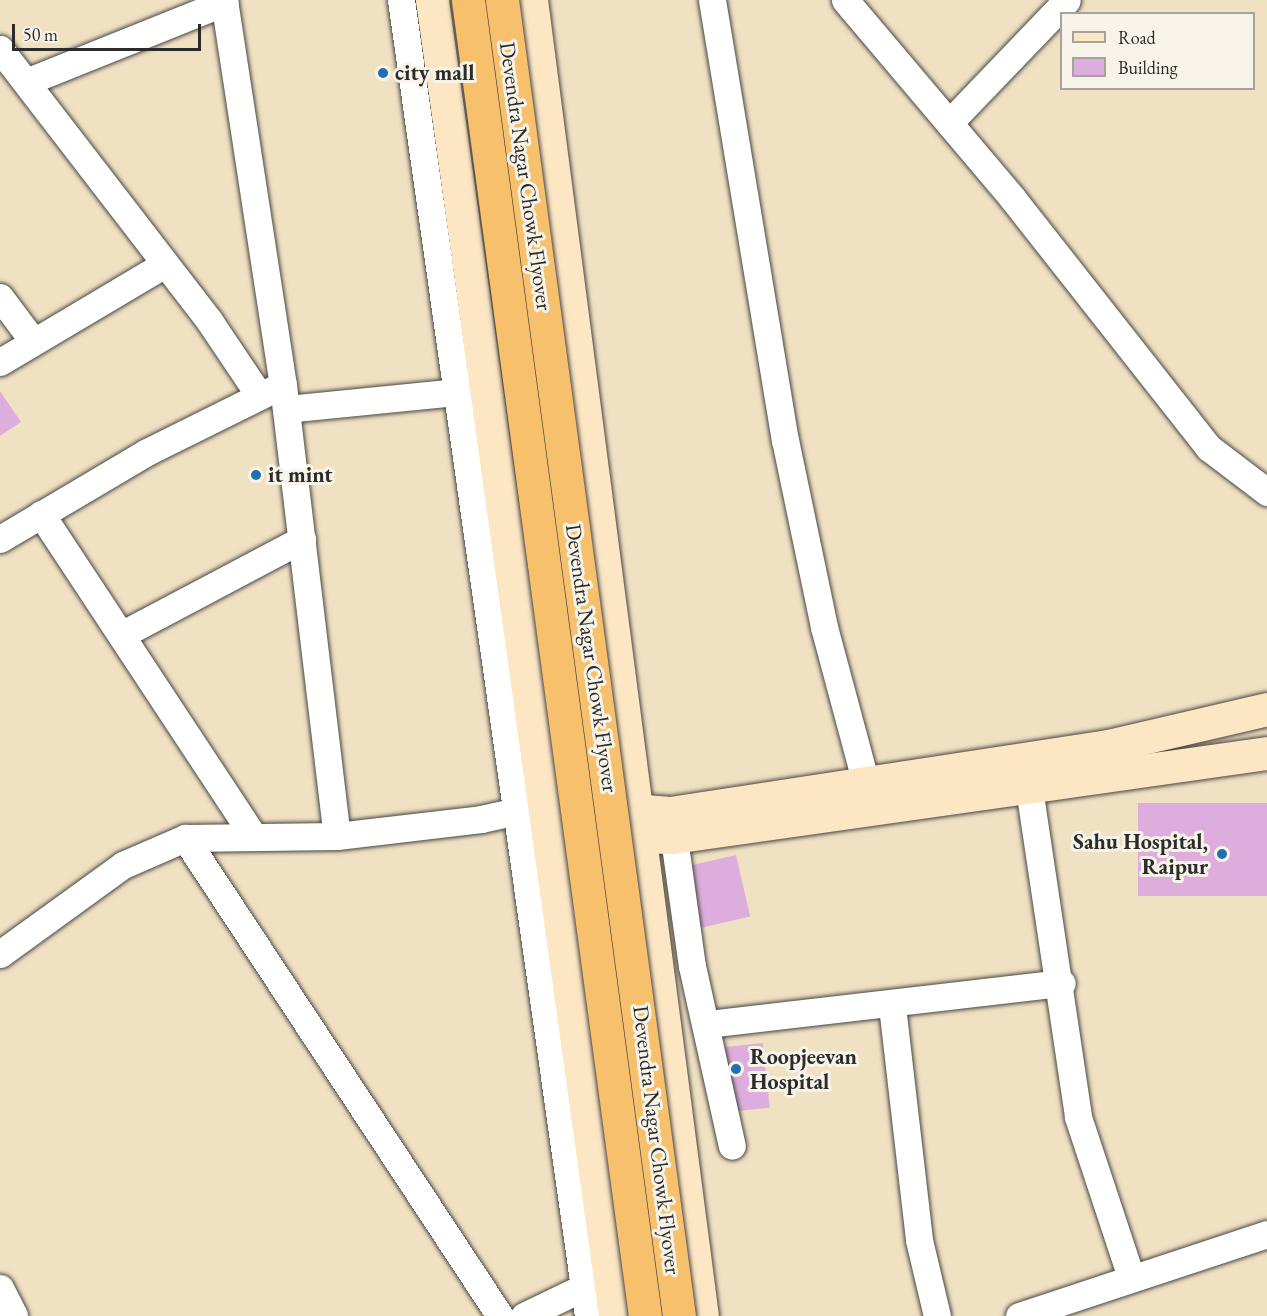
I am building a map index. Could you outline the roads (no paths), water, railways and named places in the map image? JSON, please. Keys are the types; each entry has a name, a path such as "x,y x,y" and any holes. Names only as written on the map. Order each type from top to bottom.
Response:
{"highway":[{"name":"Devendra Nagar Chowk Flyover","path":"468,0 645,1316"},
{"name":"Devendra Nagar Chowk Flyover","path":"502,0 679,1316"}],"street":[{"path":"401,0 588,1316"},
{"path":"432,0 548,820 615,1316"},
{"path":"531,0 656,824 702,1316"},
{"path":"712,0 785,440 824,627 870,796"},
{"path":"845,0 949,123 1209,448 1267,492"},
{"path":"949,123 1067,0"},
{"path":"26,82 225,1 276,396 302,538 337,836"},
{"path":"0,49 165,264 276,396"},
{"path":"0,362 165,264"},
{"path":"0,297 33,341"},
{"path":"0,538 41,514 276,396 457,392"},
{"path":"41,514 253,835"},
{"path":"121,635 302,538"},
{"path":"870,796 1024,758 1108,746 1267,709"},
{"path":"0,954 123,864 185,838 253,835 337,836 480,819 656,824 870,796 1030,789 1267,753"},
{"path":"1024,758 1062,983 1078,1117 1131,1276"},
{"path":"656,824 707,1024 732,1146"},
{"path":"185,838 500,1316"},
{"path":"707,1024 892,1006 1062,983"},
{"path":"892,1006 919,1240 937,1316"},
{"path":"1019,1316 1131,1276 1267,1234"},
{"path":"524,1316 584,1287"},
{"path":"0,1288 14,1316"}],"place":[{"name":"city mall","path":"383,73"},
{"name":"it mint","path":"256,475"},
{"name":"Sahu Hospital, Raipur","path":"1222,854"},
{"name":"Roopjeevan Hospital","path":"736,1069"}]}
